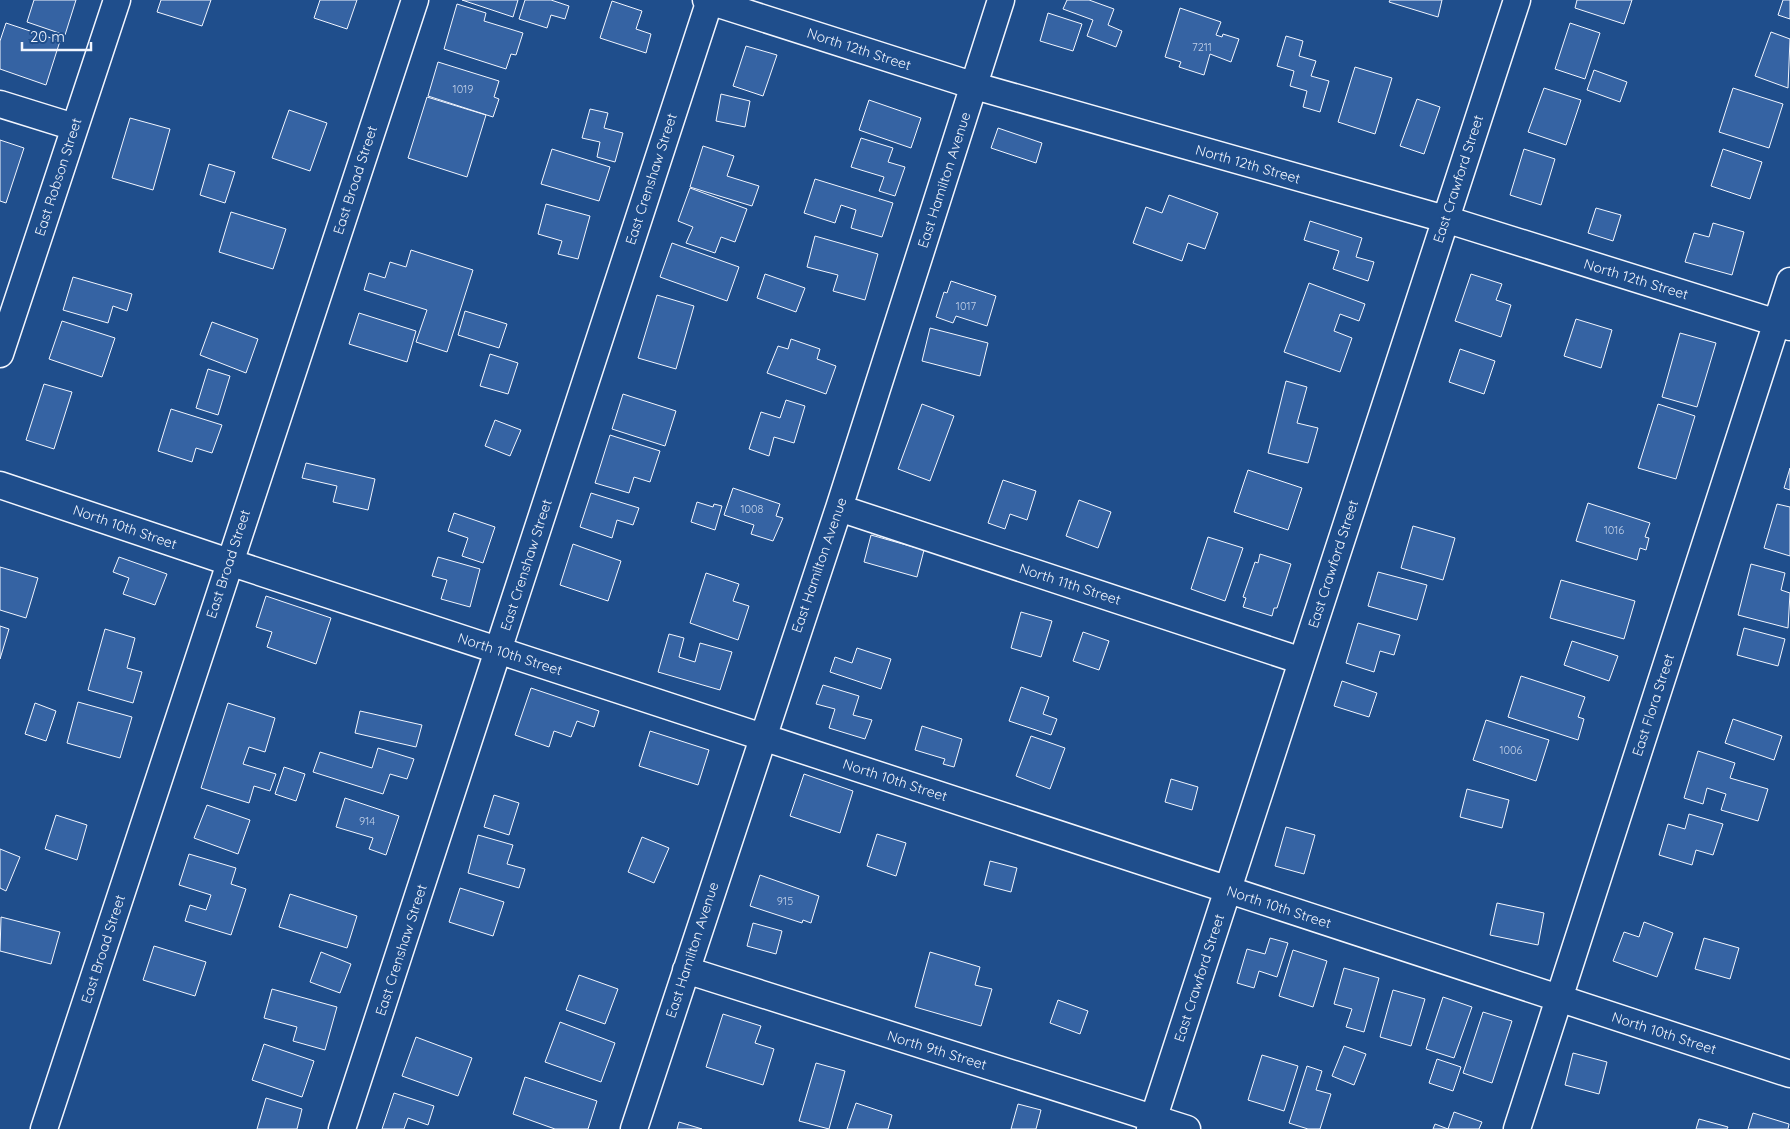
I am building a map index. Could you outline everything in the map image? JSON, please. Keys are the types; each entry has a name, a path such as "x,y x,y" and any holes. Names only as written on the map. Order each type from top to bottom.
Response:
{"street":[{"name":"East Robson Street","path":"0,354 117,0"},
{"name":"East Broad Street","path":"44,1129 415,0"},
{"name":"North 12th Street","path":"708,0 975,86 1444,219 1783,325"},
{"name":"East Crenshaw Street","path":"342,1129 499,650 708,0"},
{"name":"East Hamilton Avenue","path":"634,1129 762,736 839,508 1001,0"},
{"name":"East Crawford Street","path":"1152,1124 1444,219 1517,0"},
{"path":"0,104 74,127"},
{"name":"East Flora Street","path":"1517,1129 1783,325 1790,281"},
{"name":"North 10th Street","path":"0,485 229,562 1790,1074"},
{"name":"North 11th Street","path":"839,508 1302,661"},
{"name":"North 9th Street","path":"686,970 1152,1124 1187,1129"}],"building":[{"path":"34,0 76,0 65,35 27,22"},
{"path":"161,0 211,0 202,26 157,12"},
{"path":"320,0 357,0 347,29 314,18"},
{"path":"462,0 518,0 513,17"},
{"path":"525,0 551,0 569,6 565,19 551,15 547,28 519,19"},
{"path":"1067,0 1089,0 1114,9 1108,25 1122,31 1116,47 1087,36 1093,20 1063,9"},
{"path":"1390,0 1442,0 1438,17 1389,2"},
{"path":"1577,0 1632,0 1624,24 1575,8"},
{"path":"1783,0 1790,0 1790,19 1778,15"},
{"path":"612,1 642,11 636,29 651,34 646,53 600,38"},
{"path":"457,4 486,13 484,21 523,33 516,55 511,54 506,69 444,49"},
{"path":"1180,8 1221,22 1216,35 1222,37 1223,34 1239,39 1231,62 1210,54 1204,75 1179,67 1181,62 1165,57"},
{"path":"1048,13 1082,24 1073,51 1040,41"},
{"path":"6,23 60,41 46,85 0,69 0,41"},
{"path":"1570,23 1600,33 1585,79 1555,69"},
{"path":"1771,32 1790,39 1788,88 1755,76"},
{"path":"1286,36 1303,41 1299,56 1316,61 1311,76 1329,81 1320,112 1303,107 1307,91 1290,86 1294,71 1277,66"},
{"path":"746,46 777,55 763,96 733,86"},
{"path":"438,62 499,81 494,97 499,99 493,117 428,96"},
{"path":"1355,67 1392,78 1375,134 1338,122"},
{"path":"1594,70 1627,82 1620,102 1587,90"},
{"path":"1544,88 1581,100 1566,145 1528,132"},
{"path":"1733,88 1783,104 1769,148 1719,132"},
{"path":"721,94 750,101 745,127 716,121"},
{"path":"427,97 486,115 467,177 408,158"},
{"path":"1417,99 1440,107 1424,154 1400,146"},
{"path":"869,100 921,118 911,148 859,130"},
{"path":"590,109 608,113 604,128 623,133 615,162 597,157 600,142 582,138"},
{"path":"289,110 327,123 310,171 272,158"},
{"path":"130,118 170,129 153,190 112,178"},
{"path":"998,128 1042,143 1036,163 991,148"},
{"path":"861,138 893,148 888,162 905,167 895,196 879,191 884,177 851,167"},
{"path":"0,140 24,148 6,203 0,201"},
{"path":"703,146 734,156 727,176 759,186 752,206 690,187"},
{"path":"552,149 610,167 599,201 541,184"},
{"path":"1524,149 1555,159 1541,205 1510,195"},
{"path":"1723,149 1762,162 1750,199 1711,186"},
{"path":"209,164 235,172 225,203 200,195"},
{"path":"815,179 893,203 882,237 851,228 856,210 841,205 835,223 804,213"},
{"path":"690,188 747,209 735,242 721,237 715,253 686,243 693,227 678,221"},
{"path":"1169,195 1218,213 1205,249 1188,243 1182,261 1133,243 1146,207 1162,213"},
{"path":"546,204 590,216 578,259 558,254 562,241 538,234"},
{"path":"1596,208 1621,215 1613,241 1588,233"},
{"path":"231,212 286,229 273,269 219,252"},
{"path":"1310,221 1362,238 1356,257 1374,262 1368,281 1333,269 1339,251 1304,240"},
{"path":"1713,223 1744,232 1732,275 1685,262 1694,233 1709,237"},
{"path":"815,236 878,254 865,300 833,291 838,275 807,267"},
{"path":"672,243 739,267 727,301 660,277"},
{"path":"411,250 473,270 447,352 416,342 427,310 364,290 369,273 385,278 390,262 406,267"},
{"path":"765,274 805,288 796,312 757,298"},
{"path":"1471,274 1502,284 1496,300 1511,305 1501,337 1455,321"},
{"path":"73,277 132,294 127,311 113,306 108,323 63,310"},
{"path":"951,281 996,296 987,326 956,316 953,323 936,317 944,292 947,293"},
{"path":"1309,283 1365,304 1359,321 1340,314 1334,331 1352,338 1340,372 1284,352"},
{"path":"657,295 694,306 676,369 638,358"},
{"path":"465,311 507,324 499,348 458,335"},
{"path":"359,313 416,331 407,362 349,344"},
{"path":"1576,319 1612,330 1601,368 1564,356"},
{"path":"62,321 115,338 102,377 49,359"},
{"path":"212,322 258,339 246,373 200,355"},
{"path":"930,328 988,343 980,376 922,361"},
{"path":"1680,333 1716,343 1697,407 1662,397"},
{"path":"791,339 820,349 817,359 836,366 826,394 767,373 778,346 788,349"},
{"path":"1460,349 1495,361 1484,394 1449,382"},
{"path":"490,354 518,363 508,394 480,386"},
{"path":"208,369 230,376 218,415 196,408"},
{"path":"1286,381 1307,387 1297,423 1318,428 1308,463 1268,453"},
{"path":"44,384 72,392 54,449 26,440"},
{"path":"623,394 676,411 665,446 612,429"},
{"path":"786,400 805,406 794,443 774,437 769,456 749,449 761,412 780,418"},
{"path":"922,404 954,416 930,481 898,469"},
{"path":"1658,404 1695,416 1676,479 1638,468"},
{"path":"171,409 222,425 212,453 196,448 192,462 158,451"},
{"path":"495,420 521,430 510,456 485,446"},
{"path":"610,435 660,451 650,482 634,477 629,493 595,483"},
{"path":"306,463 375,479 368,510 333,502 337,486 302,478"},
{"path":"1790,468 1790,490 1784,488"},
{"path":"1248,470 1302,488 1288,530 1234,512"},
{"path":"1003,480 1036,491 1027,520 1010,514 1005,529 988,523"},
{"path":"733,488 780,504 776,516 783,518 773,541 751,534 754,525 724,515"},
{"path":"591,493 639,508 633,525 617,520 612,538 580,527"},
{"path":"1079,500 1111,512 1098,548 1066,536"},
{"path":"697,502 713,507 714,504 722,506 715,530 691,522"},
{"path":"1588,503 1650,523 1645,537 1649,538 1646,550 1640,548 1637,560 1576,541"},
{"path":"1777,504 1790,507 1790,556 1764,548"},
{"path":"454,513 495,527 483,563 462,556 468,538 448,531"},
{"path":"1413,526 1455,538 1443,580 1401,568"},
{"path":"871,535 924,550 917,577 864,562"},
{"path":"1208,537 1243,548 1225,601 1191,589"},
{"path":"573,544 621,561 608,601 560,585"},
{"path":"1260,554 1291,564 1277,608 1274,608 1272,616 1243,607 1246,598 1243,597 1255,562 1258,563"},
{"path":"119,557 167,574 155,605 123,594 129,578 113,572"},
{"path":"438,557 480,569 470,607 441,599 447,580 432,576"},
{"path":"1751,564 1785,573 1781,590 1790,593 1788,628 1738,615"},
{"path":"0,567 38,578 26,618 0,610"},
{"path":"1378,572 1427,585 1417,620 1368,606"},
{"path":"706,573 739,584 733,601 749,606 738,640 690,623"},
{"path":"1561,580 1635,601 1624,639 1550,618"},
{"path":"266,596 331,618 316,664 267,647 272,632 256,627"},
{"path":"1021,612 1052,621 1041,657 1011,648"},
{"path":"1358,623 1400,635 1394,655 1380,651 1374,672 1346,663"},
{"path":"0,626 9,629 0,659"},
{"path":"1744,628 1785,639 1778,666 1737,655"},
{"path":"105,629 135,638 127,668 142,672 133,703 88,690"},
{"path":"1083,632 1109,641 1099,670 1073,661"},
{"path":"669,634 684,638 679,657 695,662 700,643 732,652 720,690 658,672"},
{"path":"1572,641 1618,656 1609,681 1564,665"},
{"path":"857,648 891,659 881,689 830,672 835,657 852,663"},
{"path":"1521,676 1585,697 1578,717 1584,719 1578,740 1508,717"},
{"path":"1342,681 1377,693 1369,717 1334,706"},
{"path":"823,685 859,696 853,715 872,720 865,739 829,728 835,709 816,704"},
{"path":"1021,687 1049,697 1043,714 1057,719 1051,735 1009,721"},
{"path":"531,688 599,711 594,727 577,721 571,737 554,731 549,747 515,735"},
{"path":"78,702 132,717 120,758 67,743"},
{"path":"35,703 56,711 46,741 25,734"},
{"path":"228,703 275,718 265,752 249,747 243,764 276,774 270,791 254,786 249,803 201,788"},
{"path":"360,711 422,725 416,747 355,733"},
{"path":"1733,719 1782,736 1774,760 1725,743"},
{"path":"1486,720 1549,740 1536,781 1473,760"},
{"path":"922,726 962,739 954,767 943,764 945,759 915,750"},
{"path":"650,731 709,750 698,785 639,766"},
{"path":"1031,736 1065,748 1050,789 1016,776"},
{"path":"378,748 414,759 407,779 390,774 383,794 313,772 320,752 372,768"},
{"path":"1698,751 1735,763 1730,778 1768,789 1758,821 1721,810 1726,794 1707,788 1703,804 1684,798"},
{"path":"284,767 305,774 296,801 275,794"},
{"path":"804,774 853,791 840,833 790,816"},
{"path":"1171,779 1198,787 1192,810 1165,802"},
{"path":"1467,789 1509,800 1502,828 1460,817"},
{"path":"494,795 519,803 509,835 484,827"},
{"path":"345,798 399,816 386,855 369,849 373,838 336,827"},
{"path":"207,805 250,820 238,854 194,838"},
{"path":"1689,814 1723,824 1713,855 1696,850 1692,865 1659,855 1668,824 1685,829"},
{"path":"56,815 87,825 77,860 45,849"},
{"path":"1286,827 1315,835 1304,874 1275,866"},
{"path":"877,834 906,843 896,876 867,866"},
{"path":"478,835 513,845 507,864 525,869 519,888 468,873"},
{"path":"642,837 669,848 654,883 628,872"},
{"path":"0,849 20,857 6,891 0,888"},
{"path":"189,854 236,868 231,884 246,889 231,935 185,921 190,905 206,910 211,895 179,885"},
{"path":"990,861 1017,868 1011,892 984,885"},
{"path":"760,875 819,896 811,923 803,920 802,923 750,906"},
{"path":"460,888 504,902 493,936 449,922"},
{"path":"290,894 357,916 347,948 279,927"},
{"path":"1497,903 1544,913 1538,945 1490,935"},
{"path":"1,917 60,932 51,964 0,951"},
{"path":"1644,922 1673,933 1657,977 1613,961 1624,932 1639,937"},
{"path":"753,923 782,931 776,954 747,946"},
{"path":"1270,938 1288,943 1277,977 1259,971 1254,988 1237,983 1247,949 1265,954"},
{"path":"1704,938 1739,948 1730,979 1695,969"},
{"path":"154,946 206,962 195,996 143,980"},
{"path":"1293,950 1327,961 1313,1007 1279,996"},
{"path":"321,952 351,964 340,993 310,982"},
{"path":"930,952 980,967 975,985 992,989 981,1026 915,1007"},
{"path":"1344,968 1379,978 1364,1032 1346,1027 1352,1009 1334,1004"},
{"path":"579,975 618,989 605,1024 566,1010"},
{"path":"272,989 337,1007 325,1050 293,1041 297,1027 264,1018"},
{"path":"1393,990 1425,999 1411,1046 1380,1037"},
{"path":"1443,997 1472,1007 1454,1058 1426,1049"},
{"path":"1058,1000 1088,1011 1080,1034 1050,1023"},
{"path":"1483,1012 1512,1021 1492,1083 1463,1073"},
{"path":"723,1014 761,1026 755,1043 774,1049 763,1085 706,1067"},
{"path":"560,1022 615,1043 601,1082 545,1062"},
{"path":"416,1037 472,1058 458,1096 402,1076"},
{"path":"264,1044 314,1061 302,1097 252,1080"},
{"path":"1344,1046 1366,1054 1354,1085 1332,1076"},
{"path":"1573,1053 1607,1062 1599,1094 1565,1085"},
{"path":"1262,1055 1298,1066 1284,1111 1248,1100"},
{"path":"1437,1059 1461,1067 1453,1091 1429,1083"},
{"path":"816,1063 845,1071 829,1129 799,1121"},
{"path":"1307,1066 1322,1071 1316,1090 1331,1094 1320,1129 1308,1129 1289,1123"},
{"path":"525,1077 597,1101 588,1129 555,1129 513,1114"},
{"path":"394,1093 434,1106 428,1125 408,1118 404,1129 382,1129"},
{"path":"266,1098 302,1109 297,1129 257,1129"},
{"path":"856,1103 892,1115 888,1129 847,1129"},
{"path":"1018,1104 1041,1110 1036,1129 1011,1129"},
{"path":"1454,1112 1482,1122 1479,1129 1448,1129"},
{"path":"1753,1113 1789,1124 1788,1129 1748,1129"},
{"path":"1699,1119 1728,1127 1727,1129 1696,1129"},
{"path":"679,1122 702,1129 677,1129"},
{"path":"1435,1124 1448,1129 1433,1129"}]}
